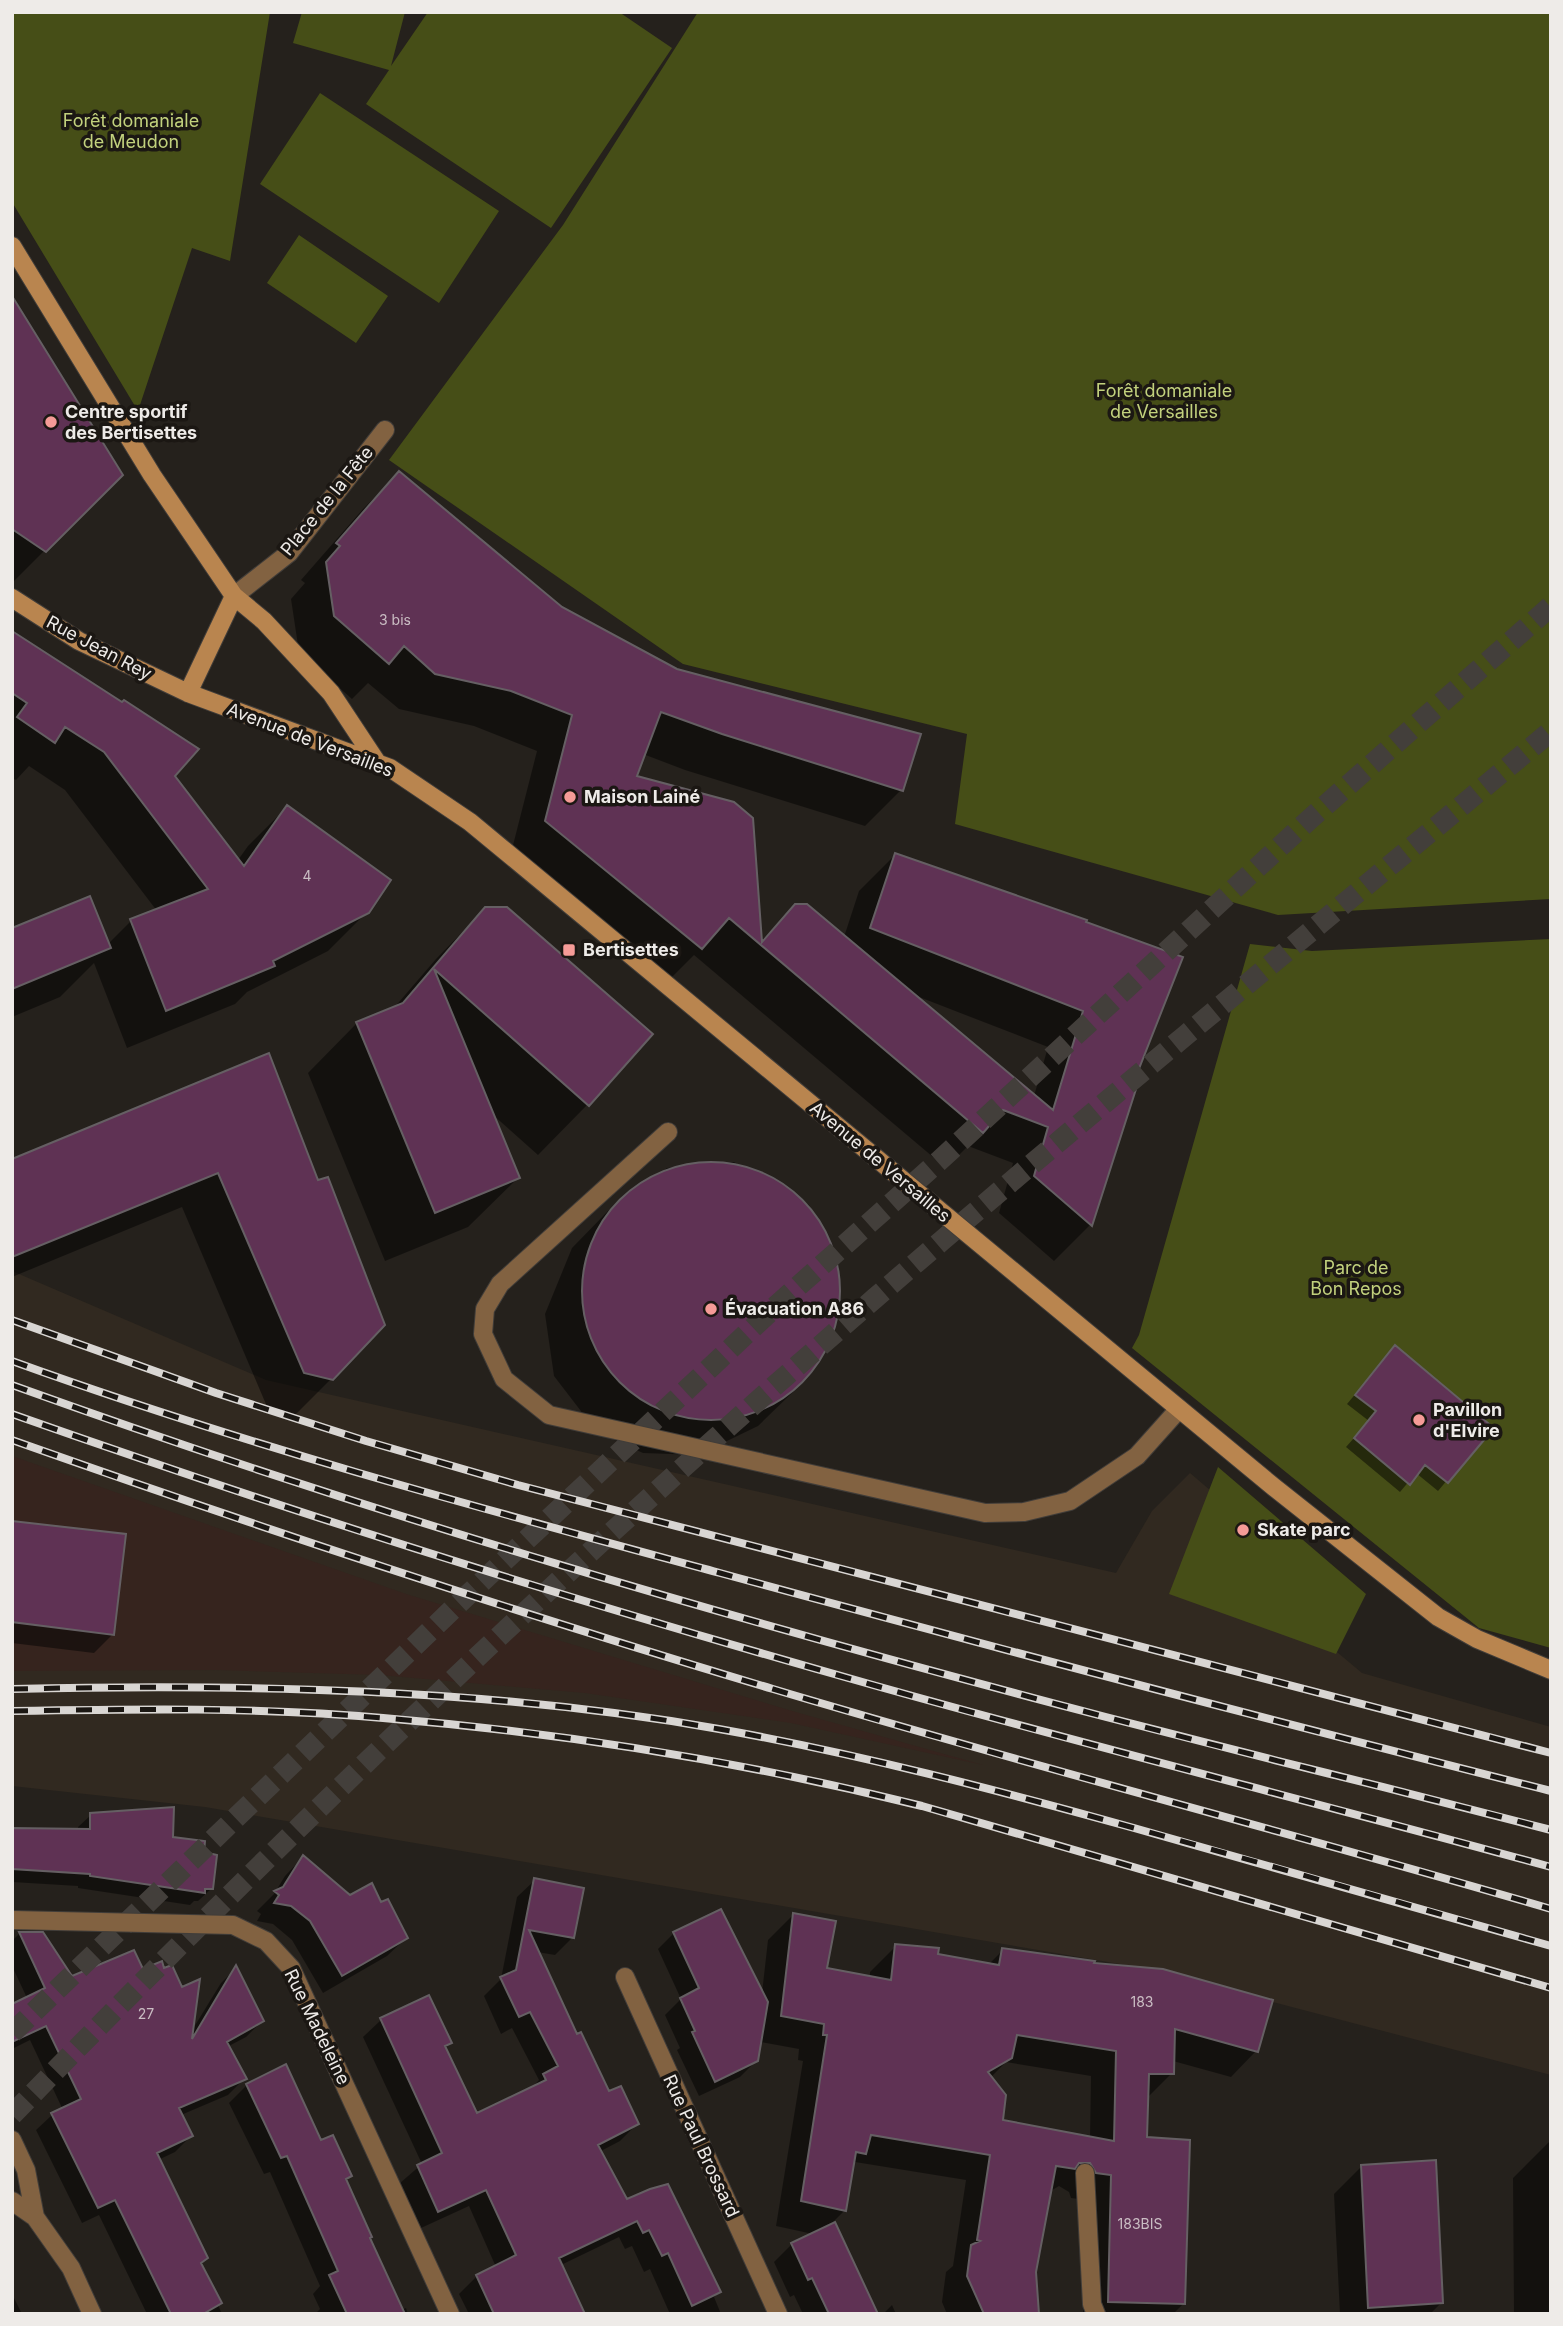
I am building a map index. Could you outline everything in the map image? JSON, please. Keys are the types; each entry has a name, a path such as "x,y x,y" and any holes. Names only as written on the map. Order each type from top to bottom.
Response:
{"street":[{"path":"12,246 152,475 234,596 264,621 331,693 378,764"},
{"name":"Place de la Fête","path":"234,596 289,553 385,430"},
{"path":"188,693 234,596"},
{"name":"Rue Jean Rey","path":"12,598 79,641 188,693"},
{"name":"Avenue de Versailles","path":"188,693 390,768 470,822 1179,1409 1438,1617 1477,1639 1551,1670"},
{"path":"668,1132 500,1284 485,1309 484,1334 504,1379 549,1415 985,1513 1011,1513 1070,1500 1137,1456 1179,1409"},
{"name":"Rue Madeleine","path":"12,1920 233,1925 266,1941 291,1968 450,2314"},
{"name":"Rue Paul Brossard","path":"625,1978 778,2314"},
{"path":"12,2140 26,2170 34,2217"},
{"path":"1085,2173 1092,2304 1096,2314"},
{"path":"12,2201 34,2217 71,2268 92,2314"}],"shaded area":[{"path":"12,1271 266,1380 1116,1573 1152,1511 1190,1473 1341,1602 1325,1642 1362,1673 1551,1727 1551,2075 1143,1968 205,1807 12,1786"},
{"path":"12,1456 406,1594 792,1711 983,1765 791,1723 585,1693 380,1675 216,1670 12,1671"}],"green space":[{"name":"Forêt domaniale de Meudon","path":"12,12 270,12 230,261 192,248 138,411 12,202"},
{"path":"302,12 405,12 391,66 428,12 619,12 672,48 551,228 366,104 389,70 293,43"},
{"name":"Forêt domaniale de Versailles","path":"698,12 1551,12 1551,899 1278,915 955,824 967,734 683,664 389,460 563,225"},
{"path":"320,93 499,211 439,303 260,184"},
{"path":"299,235 388,296 356,343 267,283"},
{"name":"Parc de Bon Repos","path":"1551,939 1551,1648 1479,1628 1132,1348 1139,1335 1250,944 1312,951"},
{"name":"Skate parc","path":"1218,1467 1366,1594 1336,1654 1169,1594"}],"building":[{"name":"Centre sportif des Bertisettes","path":"12,296 123,475 46,552 12,529"},
{"path":"399,471 562,607 677,669 921,734 903,791 661,712 637,776 734,802 753,818 762,942 795,904 807,904 1053,1110 1083,1011 870,928 895,853 1087,920 1086,922 1183,957 1133,1084 1137,1086 1092,1226 1034,1176 1048,1127 1003,1110 983,1133 729,918 702,949 545,821 572,715 511,691 435,674 404,646 389,664 334,616 326,562 340,546 336,543"},
{"path":"12,631 199,749 175,776 244,866 287,805 391,880 369,913 273,961 275,966 166,1011 130,919 208,889 104,752 65,727 55,743 17,717 27,703 12,693"},
{"path":"90,896 111,948 12,989 12,928"},
{"path":"485,907 507,907 653,1034 589,1106 434,969 520,1178 435,1213 356,1022 403,1003"},
{"path":"269,1053 318,1180 328,1177 385,1325 333,1380 304,1373 218,1173 12,1257 12,1159"},
{"name":"Évacuation A86","path":"711,1162 760,1172 782,1184 802,1200 818,1220 830,1242 840,1291 830,1340 818,1362 802,1382 782,1398 760,1410 711,1420 662,1410 640,1398 620,1382 604,1362 592,1340 582,1291 592,1242 604,1220 620,1200 640,1184 662,1172"},
{"name":"Pavillon d'Elvire","path":"1395,1345 1494,1428 1448,1483 1425,1465 1410,1485 1354,1438 1376,1411 1355,1395"},
{"path":"12,1521 126,1534 114,1635 12,1622"},
{"path":"174,1807 173,1837 205,1841 204,1852 217,1855 213,1889 205,1889 205,1893 90,1874 12,1869 12,1828 90,1829 90,1813"},
{"path":"303,1855 350,1895 372,1883 381,1902 388,1899 408,1938 342,1976 310,1921 291,1906 274,1903 279,1895 274,1891 283,1887"},
{"path":"534,1878 584,1888 574,1938 529,1930 577,2034 581,2032 609,2091 621,2086 639,2124 598,2145 627,2199 668,2184 721,2292 692,2306 668,2253 662,2256 649,2230 643,2233 637,2221 559,2258 585,2314 494,2314 476,2275 516,2255 486,2190 438,2212 417,2165 442,2153 380,2018 429,1995 452,2043 445,2046 477,2113 546,2080 543,2074 558,2066 530,2012 519,2017 500,1977 516,1970"},
{"path":"721,1909 768,2002 758,2061 715,2082 680,1998 699,1988 673,1932"},
{"path":"793,1913 836,1921 827,1968 891,1980 895,1944 939,1948 938,1954 999,1965 1002,1948 1095,1961 1094,1963 1163,1969 1273,2000 1258,2052 1175,2029 1174,2074 1149,2074 1147,2137 1190,2140 1185,2304 1108,2302 1111,2175 1096,2173 1090,2163 1079,2163 1075,2169 1056,2166 1036,2272 1039,2314 984,2314 967,2276 971,2245 980,2241 977,2240 990,2155 871,2135 866,2154 856,2152 846,2211 801,2201 827,2035 823,2035 824,2024 781,2016","holes":["1017,2035 1116,2051 1114,2141 1003,2120 1006,2095 988,2072 1012,2058"]},
{"path":"19,1932 43,1932 72,1976 134,1950 143,1969 162,1961 164,1968 172,1965 182,1987 200,1979 192,2039 236,1965 264,2021 227,2042 247,2079 179,2108 193,2136 157,2153 208,2258 201,2263 222,2303 203,2314 171,2314 115,2200 98,2208 51,2113 81,2099 46,2026 12,2042 12,2004 45,1988"},
{"path":"286,2064 321,2140 333,2135 352,2176 346,2179 405,2314 347,2314 329,2275 338,2271 287,2156 281,2158 246,2084"},
{"path":"1436,2160 1443,2303 1368,2308 1361,2165"},
{"path":"835,2222 878,2314 829,2314 812,2278 808,2280 791,2243"}],"tunnel":[{"path":"12,2033 456,1606 777,1305 939,1161 1310,819 1551,606"},
{"path":"12,2115 329,1799 491,1644 655,1493 987,1202 1551,731"}],"railway":[{"path":"12,1320 216,1393 366,1441 518,1485 1551,1753"},
{"path":"12,1361 187,1421 453,1500 1031,1656 1551,1791"},
{"path":"12,1385 282,1478 693,1604 1106,1717 1551,1830"},
{"path":"12,1414 333,1522 656,1623 957,1708 1551,1867"},
{"path":"12,1440 391,1569 677,1660 967,1745 1551,1909"},
{"path":"12,1689 189,1687 367,1692 543,1705 719,1729 876,1761 1031,1800 1551,1946"},
{"path":"12,1711 198,1710 337,1714 519,1732 721,1763 922,1806 1551,1988"}],"place":[{"name":"Centre sportif des Bertisettes","path":"51,422"},
{"name":"Maison Lainé","path":"570,797"},
{"name":"Bertisettes","path":"569,950"},
{"name":"Évacuation A86","path":"711,1309"},
{"name":"Pavillon d'Elvire","path":"1419,1420"},
{"name":"Skate parc","path":"1243,1530"}]}
